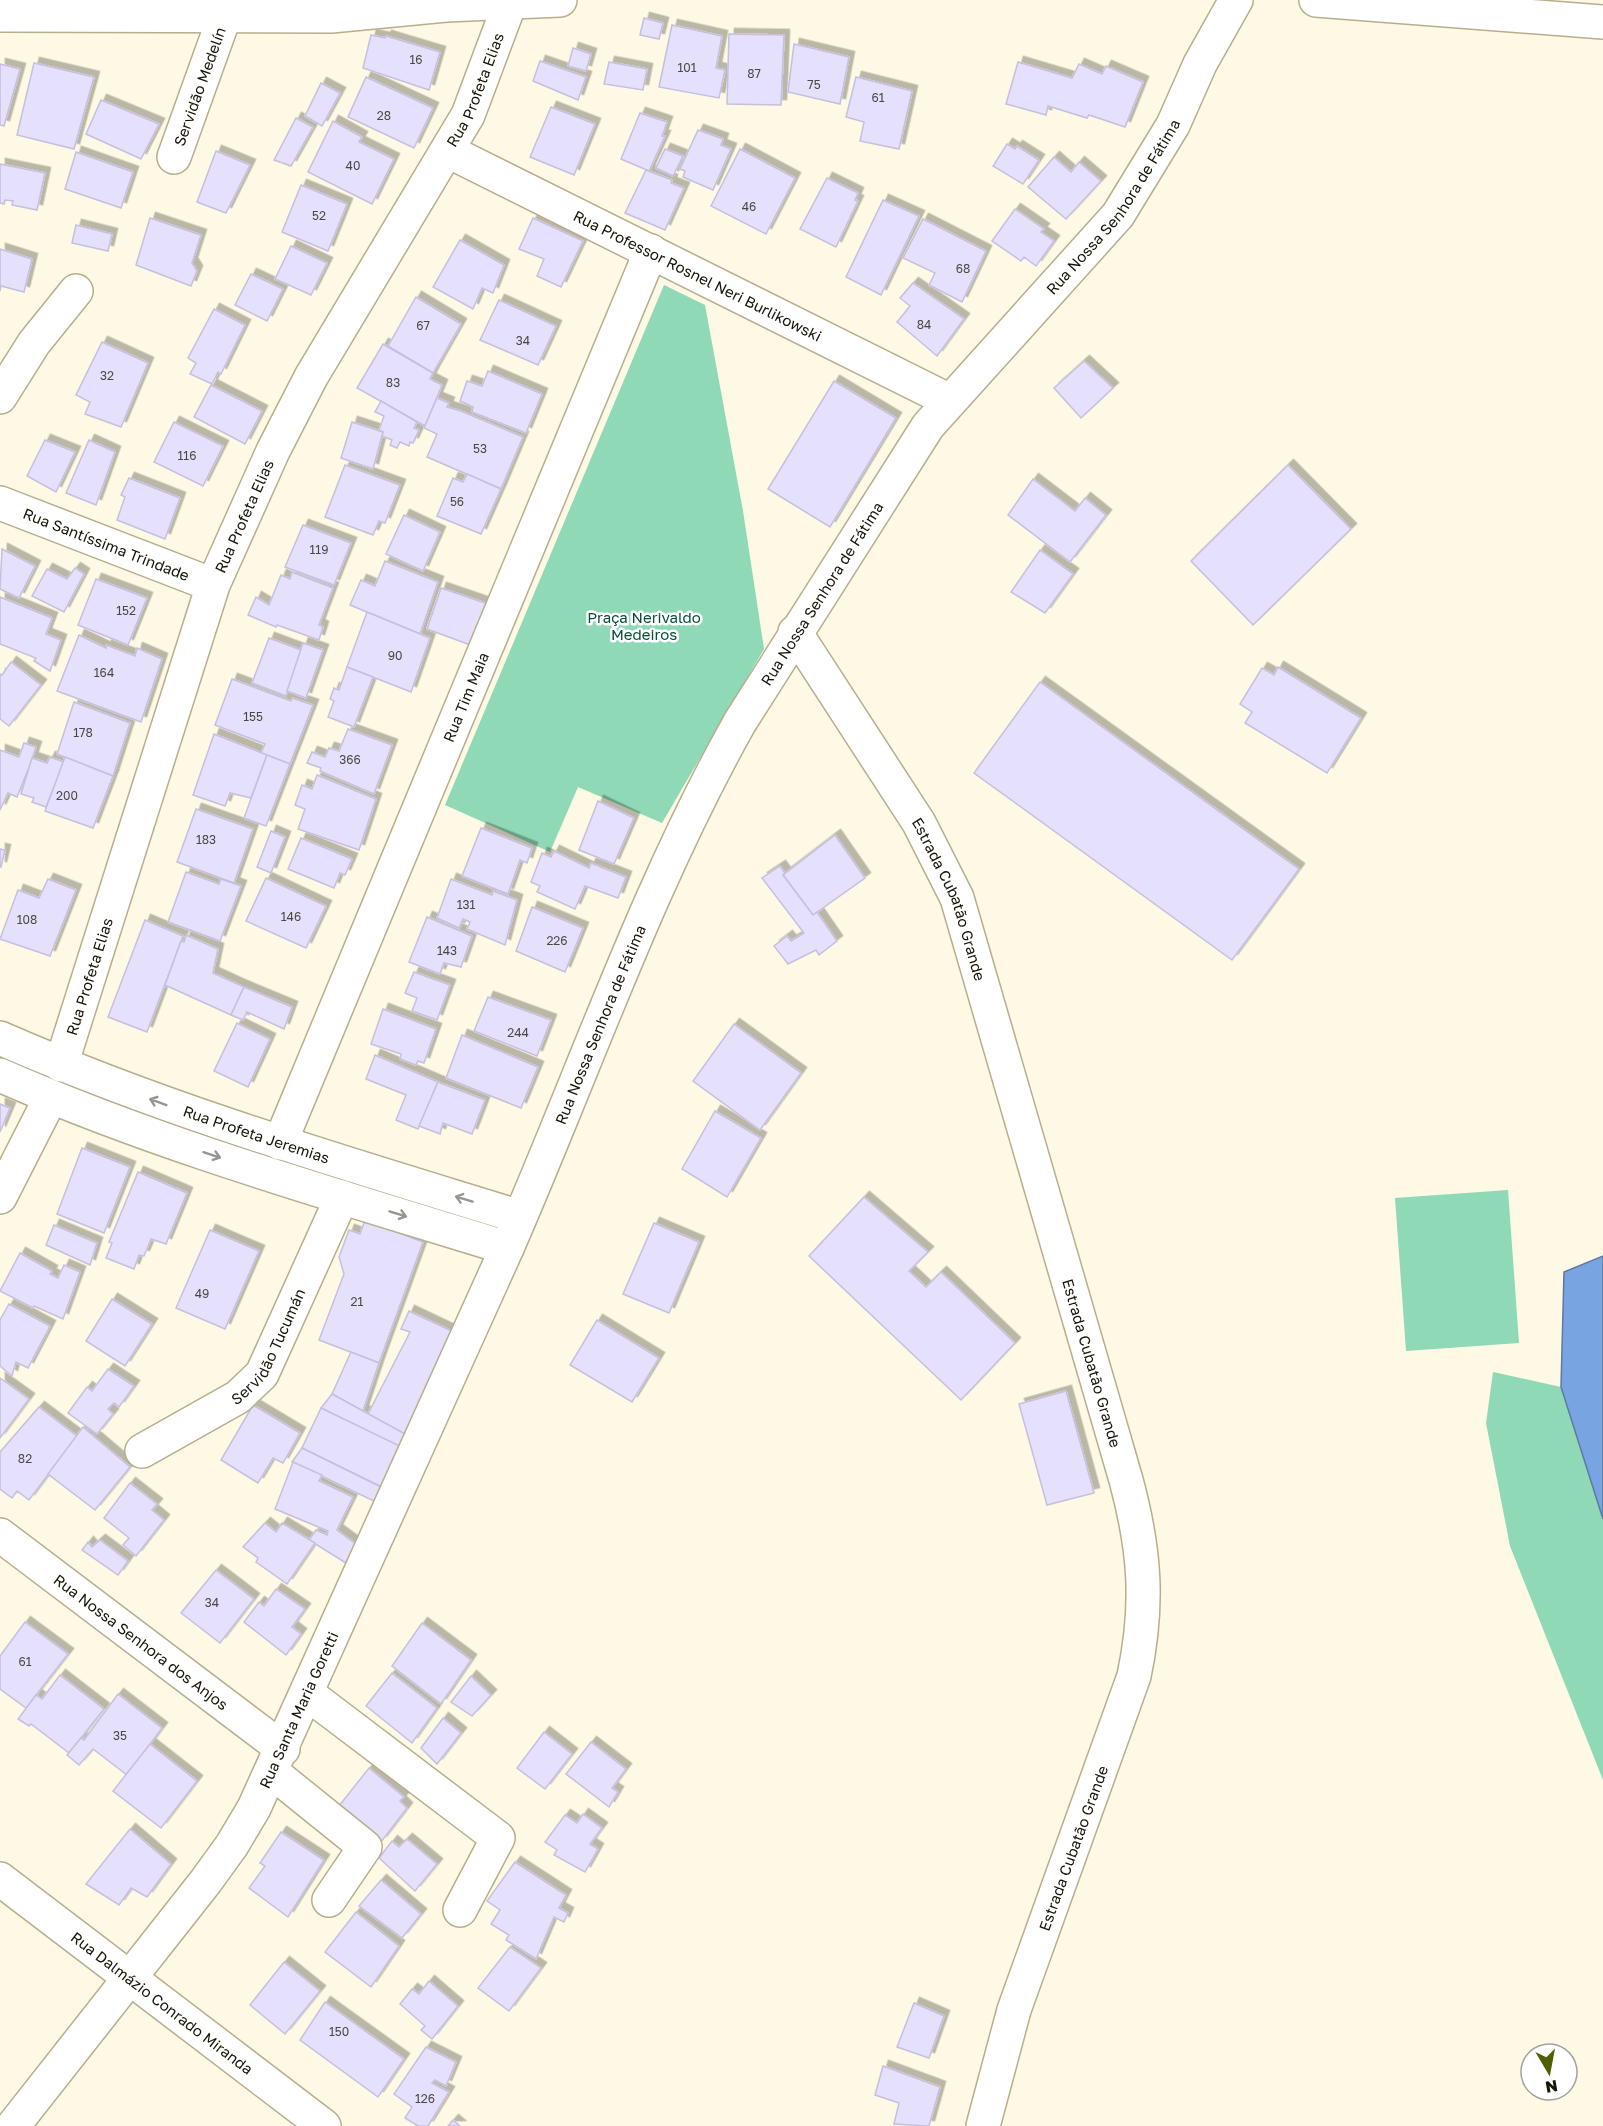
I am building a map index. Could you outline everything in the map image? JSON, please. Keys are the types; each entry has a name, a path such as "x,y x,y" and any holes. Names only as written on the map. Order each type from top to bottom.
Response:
{"street":[{"path":"0,15 331,16 446,5 560,0"},
{"name":"Rua Nossa Senhora de Fátima","path":"507,1248 665,869 740,722 908,454 948,400 1118,215 1173,124 1200,64 1236,0"},
{"path":"1317,0 1603,22"},
{"name":"Rua Profeta Elias","path":"0,1197 51,1097 213,585 273,451 311,377 362,288 468,115 510,3"},
{"name":"Servidão Medelín","path":"174,157 225,15"},
{"name":"Rua Professor Rosnel Neri Burlikowski","path":"448,151 948,400"},
{"name":"Rua Tim Maia","path":"280,1143 651,251"},
{"path":"0,397 29,351 76,291"},
{"name":"Rua Santíssima Trindade","path":"0,503 213,585"},
{"name":"Estrada Cubatão Grande","path":"795,632 919,823 957,898 1126,1480 1138,1524 1144,1569 1142,1640 1134,1676 1014,2010 983,2126"},
{"name":"Rua Profeta Jeremias","path":"0,1038 62,1065 172,1107 520,1217"},
{"path":"0,1075 51,1097 180,1145 507,1248"},
{"name":"Servidão Tucumán","path":"142,1451 238,1397 262,1374 342,1197"},
{"name":"Rua Santa Maria Goretti","path":"13,2126 232,1845 277,1761 308,1694 507,1248"},
{"name":"Rua Nossa Senhora dos Anjos","path":"0,1535 277,1761 365,1847 329,1900"},
{"path":"308,1694 498,1838 460,1910"},
{"name":"Rua Dalmázio Conrado Miranda","path":"0,1879 324,2126"}],"green space":[{"name":"Praça Nerivaldo Medeiros","path":"664,285 705,305 743,511 764,649 662,823 578,787 550,852 445,805"},
{"path":"1508,1190 1519,1343 1406,1351 1395,1198"},
{"path":"1493,1372 1561,1387 1603,1519 1603,1780 1510,1546 1486,1423"}],"water":[{"path":"1603,1256 1603,1519 1561,1387 1564,1272"}],"building":[{"path":"644,18 663,23 659,39 640,35"},
{"path":"672,25 722,36 716,68 725,70 719,98 659,87"},
{"path":"729,34 784,35 781,105 727,104"},
{"path":"371,35 385,38 386,36 440,52 429,90 363,68"},
{"path":"794,44 849,57 840,104 788,92"},
{"path":"573,48 591,54 586,71 568,66"},
{"path":"540,61 586,77 578,100 533,81"},
{"path":"609,62 647,69 643,90 604,84"},
{"path":"1018,62 1072,78 1079,64 1102,74 1106,66 1143,82 1125,127 1089,115 1087,118 1048,106 1046,115 1006,104"},
{"path":"34,63 94,77 74,149 17,135"},
{"path":"0,64 20,69 4,126 0,125"},
{"path":"366,77 433,108 414,148 348,117"},
{"path":"856,77 912,91 899,149 860,141 864,122 846,117"},
{"path":"321,83 340,93 322,126 305,116"},
{"path":"101,100 159,124 141,159 86,134"},
{"path":"551,107 595,124 574,175 530,157"},
{"path":"640,113 667,122 662,136 665,136 649,171 621,159"},
{"path":"296,118 313,127 291,166 274,160"},
{"path":"333,121 362,137 359,142 394,159 372,204 308,172"},
{"path":"698,130 723,139 721,145 731,149 713,190 683,177 685,171 680,169"},
{"path":"1007,144 1015,149 1017,146 1039,160 1023,184 993,166"},
{"path":"665,149 683,156 673,176 656,168"},
{"path":"740,149 795,178 766,234 711,206"},
{"path":"216,151 250,165 226,213 197,202"},
{"path":"76,152 133,172 121,208 65,189"},
{"path":"1054,157 1071,172 1079,162 1101,181 1066,219 1028,187"},
{"path":"0,164 45,173 37,210 12,205 13,201 5,200 4,204 0,203"},
{"path":"646,170 672,180 671,183 684,188 665,230 625,213"},
{"path":"827,178 858,193 855,200 858,201 836,247 800,229"},
{"path":"301,185 347,204 328,251 282,232"},
{"path":"883,200 919,216 881,295 846,277"},
{"path":"1015,209 1044,229 1041,232 1054,241 1036,266 1024,257 1021,261 992,241"},
{"path":"150,218 201,235 192,263 197,271 191,286 136,265"},
{"path":"533,218 583,241 561,287 537,276 544,259 519,249"},
{"path":"923,219 986,251 962,302 929,285 935,273 903,258"},
{"path":"76,225 112,234 108,251 72,243"},
{"path":"460,240 504,265 493,293 482,288 473,309 433,287"},
{"path":"291,246 327,263 311,295 275,279"},
{"path":"0,249 32,259 24,292 1,286 0,291"},
{"path":"251,274 283,289 267,321 235,305"},
{"path":"913,283 964,319 937,356 897,322 910,306 900,298"},
{"path":"416,297 461,324 433,373 388,346"},
{"path":"499,300 556,326 538,365 480,340"},
{"path":"214,309 245,325 221,374 218,372 212,384 190,374 196,363 188,358"},
{"path":"102,342 148,363 121,427 85,414 90,402 76,395"},
{"path":"383,344 433,373 430,379 442,385 425,426 357,388"},
{"path":"1084,361 1113,388 1081,418 1054,388"},
{"path":"488,371 542,394 526,433 472,412 473,407 460,401 467,381 482,386"},
{"path":"834,381 896,418 830,527 768,489"},
{"path":"211,385 262,411 245,444 194,417"},
{"path":"437,398 449,403 447,407 523,437 501,489 427,457 437,434 424,428"},
{"path":"381,401 417,422 414,428 419,430 413,443 410,442 409,446 400,442 397,448 390,445 392,440 382,436 383,432 379,430 384,416 375,412"},
{"path":"174,422 223,446 203,486 154,462"},
{"path":"352,422 383,432 373,469 341,458"},
{"path":"45,440 75,452 56,492 27,476"},
{"path":"89,440 115,452 96,505 66,493"},
{"path":"345,465 400,485 385,523 379,521 373,535 325,517"},
{"path":"1288,465 1351,529 1253,625 1191,561"},
{"path":"467,474 501,489 481,534 437,516 453,478 463,482"},
{"path":"129,478 180,498 165,539 117,520 125,497 121,495"},
{"path":"1033,479 1075,511 1085,498 1106,515 1070,562 1008,515"},
{"path":"404,515 440,532 423,571 386,554"},
{"path":"303,525 351,543 334,585 285,567"},
{"path":"2,549 35,566 19,598 0,589"},
{"path":"1040,550 1073,574 1045,613 1011,592"},
{"path":"385,561 438,582 420,634 350,605 361,580 375,586"},
{"path":"75,568 84,574 64,612 32,596 47,569 67,579"},
{"path":"292,572 333,588 319,625 323,627 319,640 277,625 276,627 248,615 256,597 269,605 281,575 290,579"},
{"path":"96,579 147,598 128,645 78,625"},
{"path":"441,588 488,604 473,646 427,629"},
{"path":"0,597 52,618 46,634 61,640 50,671 34,661 36,658 0,644"},
{"path":"367,612 430,638 411,692 347,667"},
{"path":"79,635 106,648 106,645 135,656 137,648 162,659 141,722 57,691"},
{"path":"269,638 301,650 286,696 252,683"},
{"path":"303,643 323,650 306,698 287,691"},
{"path":"11,662 41,685 9,726 0,719 0,674 2,675"},
{"path":"347,667 373,677 354,727 328,717 334,701 330,699 334,688 339,690"},
{"path":"1278,667 1361,718 1327,773 1245,723 1252,712 1240,704 1262,668 1274,675"},
{"path":"232,679 291,701 292,698 313,705 290,764 261,753 265,744 215,725"},
{"path":"1040,682 1299,869 1232,960 974,773"},
{"path":"74,702 130,723 113,776 57,754"},
{"path":"348,729 392,745 374,794 320,771 321,768 307,763 312,752 325,757 329,748 339,751"},
{"path":"214,734 267,755 251,798 230,793 225,806 193,795"},
{"path":"24,743 36,747 30,765 17,797 8,793 0,810 0,750 19,757"},
{"path":"267,755 290,764 266,826 244,818"},
{"path":"50,757 64,762 46,807 32,802 34,798 21,794 32,758 47,763"},
{"path":"65,757 113,776 93,828 45,811"},
{"path":"317,775 376,799 359,850 298,829 305,809 295,805 302,785 312,789"},
{"path":"598,801 634,818 614,864 579,850"},
{"path":"196,809 253,829 234,883 177,862"},
{"path":"481,828 532,848 527,863 520,860 508,894 462,876"},
{"path":"271,831 285,837 271,873 257,867"},
{"path":"835,835 865,878 813,915 783,875"},
{"path":"301,838 352,859 345,875 340,873 334,888 288,869"},
{"path":"0,849 5,850 1,867 0,867"},
{"path":"554,851 589,868 591,863 626,877 618,898 585,886 575,909 537,892 540,886 531,882 542,853 551,857"},
{"path":"780,866 785,873 783,875 813,915 817,912 837,941 819,955 816,950 788,964 774,946 787,936 791,941 804,933 762,878"},
{"path":"186,872 219,884 221,879 241,886 220,941 168,922"},
{"path":"266,878 326,906 306,948 246,921"},
{"path":"48,879 76,890 50,956 0,939 18,890 39,898"},
{"path":"451,879 492,895 493,891 517,900 505,945 467,929 470,922 463,919 459,928 437,918"},
{"path":"532,907 583,928 565,972 516,951"},
{"path":"427,917 472,936 461,967 444,963 440,974 409,962"},
{"path":"145,920 183,936 147,1032 108,1017"},
{"path":"186,935 218,949 213,973 244,987 231,1015 165,985 181,941 184,942"},
{"path":"414,972 450,985 437,1020 412,1011 417,998 405,993"},
{"path":"244,987 292,1007 284,1029 247,1012 243,1020 231,1015"},
{"path":"488,997 551,1020 537,1056 474,1031"},
{"path":"383,1009 436,1029 424,1063 418,1061 416,1065 400,1059 401,1054 371,1044"},
{"path":"237,1023 270,1039 248,1087 214,1071"},
{"path":"734,1024 801,1073 760,1130 693,1081"},
{"path":"462,1035 538,1067 521,1108 446,1078"},
{"path":"375,1055 438,1082 418,1129 396,1120 406,1095 366,1079"},
{"path":"438,1082 485,1100 472,1134 443,1123 440,1134 419,1126"},
{"path":"0,1104 10,1108 0,1132"},
{"path":"715,1111 761,1138 727,1197 682,1169"},
{"path":"82,1148 130,1167 104,1233 57,1214"},
{"path":"138,1172 187,1193 166,1244 151,1239 144,1256 139,1255 134,1269 106,1258 112,1243 109,1242"},
{"path":"864,1197 928,1252 909,1271 926,1287 941,1272 1015,1343 961,1400 809,1256"},
{"path":"365,1220 423,1242 379,1363 319,1340 344,1274 339,1257 349,1230 360,1234"},
{"path":"654,1223 699,1242 669,1313 623,1294"},
{"path":"54,1225 97,1243 90,1265 46,1245"},
{"path":"210,1230 259,1251 225,1329 176,1308"},
{"path":"20,1253 52,1271 50,1274 58,1278 64,1265 80,1272 63,1319 34,1306 33,1308 0,1291"},
{"path":"112,1299 152,1324 125,1366 86,1341"},
{"path":"9,1304 50,1326 28,1368 16,1362 12,1376 0,1366 0,1320"},
{"path":"409,1311 458,1334 407,1435 368,1414 410,1332 401,1329"},
{"path":"597,1320 659,1358 632,1402 570,1365"},
{"path":"351,1352 379,1363 363,1411 332,1394"},
{"path":"108,1369 134,1386 119,1407 114,1403 108,1409 113,1414 97,1434 68,1413 87,1387 92,1391"},
{"path":"0,1378 29,1399 0,1438"},
{"path":"1066,1391 1094,1493 1047,1505 1019,1404"},
{"path":"332,1394 407,1435 402,1448 321,1408"},
{"path":"253,1405 300,1433 283,1463 273,1458 258,1483 221,1460"},
{"path":"39,1407 77,1436 29,1500 17,1491 12,1498 0,1489 0,1452"},
{"path":"321,1408 408,1450 388,1490 302,1448"},
{"path":"83,1427 130,1467 95,1510 48,1474"},
{"path":"302,1448 383,1488 376,1502 292,1462"},
{"path":"293,1462 322,1475 319,1481 353,1497 337,1530 360,1547 349,1565 309,1540 316,1530 327,1535 328,1531 275,1509"},
{"path":"130,1483 157,1504 152,1510 164,1520 136,1556 123,1545 129,1538 104,1518"},
{"path":"265,1523 276,1532 282,1523 315,1543 287,1584 256,1562 258,1558 243,1547"},
{"path":"100,1540 128,1561 118,1575 82,1550 88,1542 92,1547"},
{"path":"216,1570 254,1599 220,1643 181,1613"},
{"path":"276,1589 305,1609 292,1627 301,1634 286,1655 244,1622 259,1602 264,1606"},
{"path":"25,1622 68,1654 26,1708 0,1689 0,1656"},
{"path":"422,1623 471,1660 441,1704 392,1666"},
{"path":"392,1673 437,1708 412,1743 366,1706"},
{"path":"60,1675 104,1709 69,1753 31,1724 29,1726 18,1719 36,1695 42,1699"},
{"path":"471,1676 491,1695 472,1716 451,1702"},
{"path":"118,1694 162,1728 127,1775 93,1749 79,1765 67,1755 81,1738 84,1740"},
{"path":"443,1718 461,1733 437,1764 421,1748"},
{"path":"544,1732 572,1754 545,1789 517,1768"},
{"path":"591,1742 626,1769 612,1788 618,1792 609,1807 566,1774"},
{"path":"150,1744 197,1781 161,1828 113,1791"},
{"path":"369,1768 404,1797 400,1801 407,1808 381,1842 339,1806"},
{"path":"583,1814 602,1828 590,1844 598,1849 585,1872 554,1855 557,1850 545,1842 565,1815 577,1823"},
{"path":"130,1829 171,1864 147,1897 131,1888 119,1905 86,1884"},
{"path":"281,1832 324,1860 288,1917 249,1888 265,1866 260,1863"},
{"path":"407,1839 437,1864 415,1891 379,1858 392,1841 399,1847"},
{"path":"515,1862 566,1895 559,1908 568,1913 564,1922 554,1917 536,1959 506,1940 509,1935 491,1924 500,1910 487,1901"},
{"path":"381,1880 421,1914 402,1938 359,1906"},
{"path":"356,1912 399,1946 371,1987 325,1952"},
{"path":"510,1947 541,1968 509,2011 478,1988"},
{"path":"284,1962 320,1991 285,2034 250,2005"},
{"path":"429,1981 458,2006 432,2039 421,2030 425,2026 400,2004 412,1989 419,1994"},
{"path":"325,2002 404,2059 378,2097 300,2040"},
{"path":"914,2003 944,2016 929,2058 897,2047"},
{"path":"426,2047 456,2062 446,2086 435,2080 432,2083 449,2092 428,2126 418,2126 405,2118 412,2107 394,2094"},
{"path":"883,2066 940,2087 929,2126 894,2124 899,2103 875,2095"},
{"path":"453,2120 460,2126 448,2126"}]}
